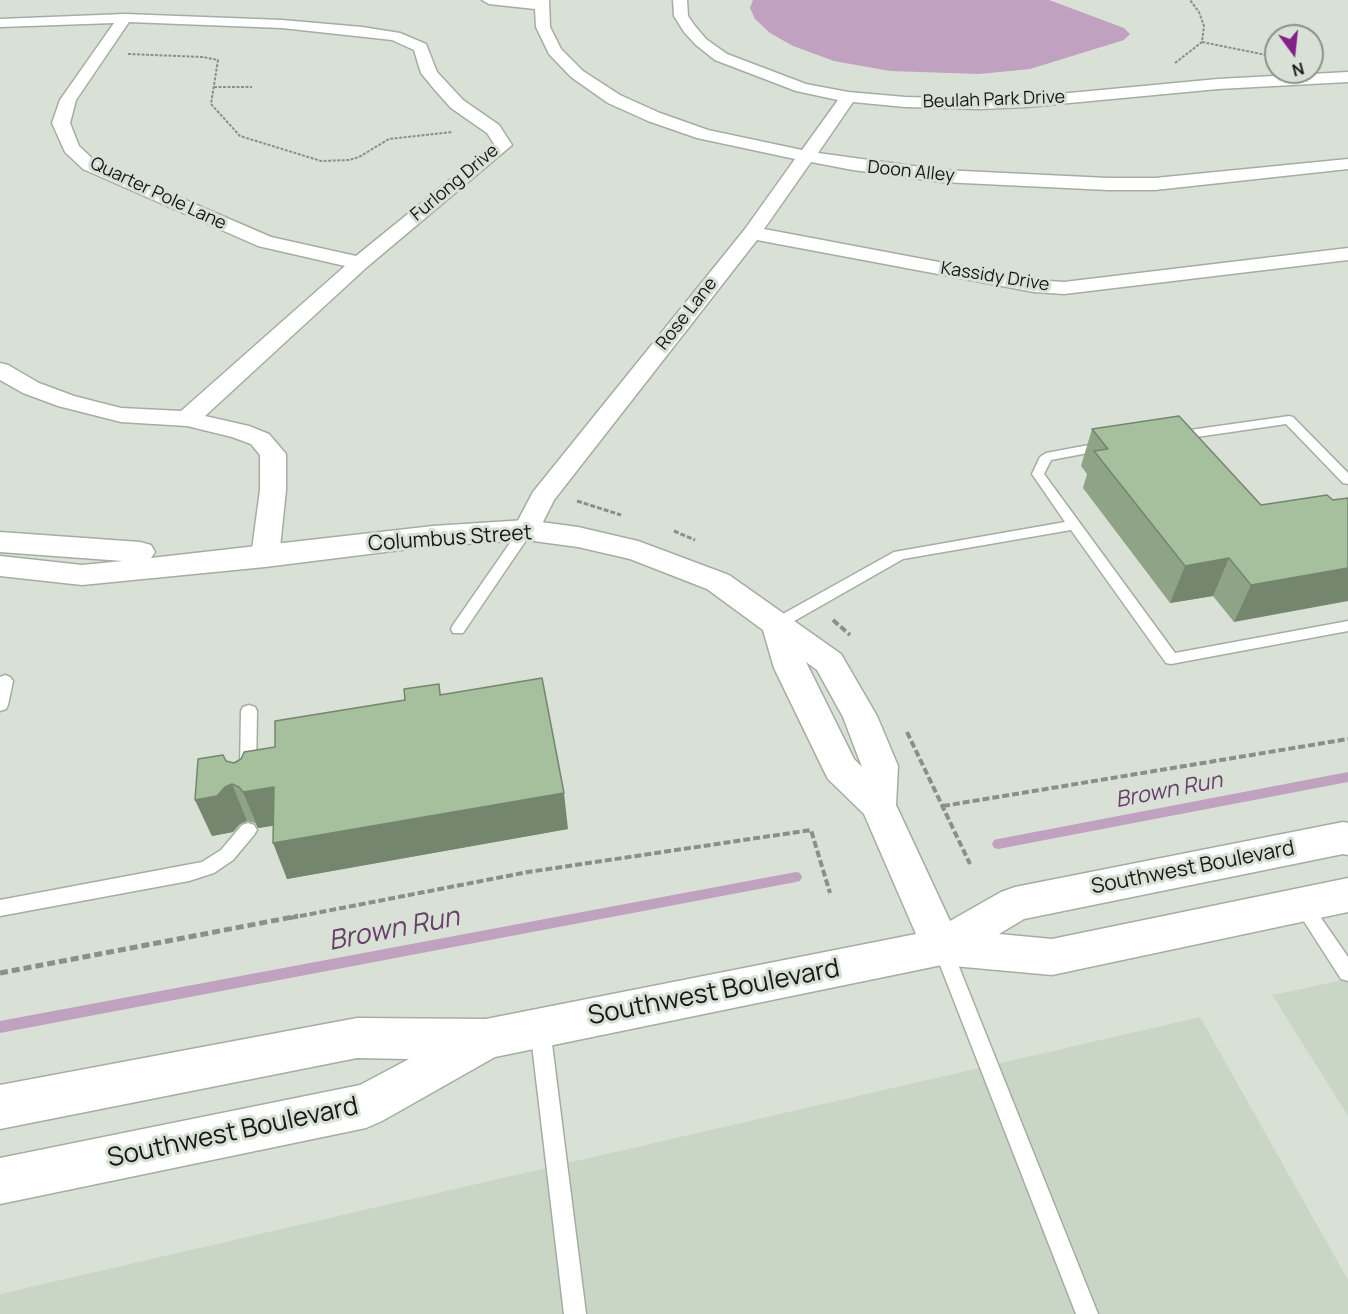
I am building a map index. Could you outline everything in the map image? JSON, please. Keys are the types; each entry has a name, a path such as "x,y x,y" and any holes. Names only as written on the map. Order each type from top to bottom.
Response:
{"street":[{"path":"489,0 542,3"},
{"name":"Beulah Park Drive","path":"680,0 681,16 689,30 721,57 802,87 848,97 905,102 988,104 1218,84 1348,77"},
{"name":"Doon Alley","path":"542,3 543,27 554,51 577,74 614,99 654,117 704,134 804,157 942,176 1108,184 1155,184 1348,164"},
{"path":"43,13 56,13 60,6"},
{"name":"Furlong Drive","path":"0,23 43,13 282,24 395,36 420,46 429,73 457,104 493,129 503,145 360,263 187,419"},
{"name":"Quarter Pole Lane","path":"125,18 68,100 61,123 70,148 89,165 265,242 360,263"},
{"name":"Rose Lane","path":"526,530 542,498 752,233 848,97"},
{"name":"Kassidy Drive","path":"752,233 1034,286 1064,288 1348,254"},
{"path":"0,370 32,388 77,404 122,415 187,419 240,430 260,439 273,454 273,490 265,556"},
{"name":"Columbus Street","path":"0,566 81,575 433,536 526,530 578,537 638,551 718,582 777,624"},
{"path":"0,542 144,552 174,566"},
{"path":"777,624 791,668 841,769 878,805 942,947"},
{"name":"Southwest Boulevard","path":"942,947 1015,904 1332,840 1348,839"},
{"name":"Southwest Boulevard","path":"0,1107 357,1038 486,1039 942,947 1052,957 1348,895"},
{"name":"Southwest Boulevard","path":"0,1181 366,1106 486,1039"}],"lane":[{"path":"1161,438 1289,420 1348,480"},
{"path":"1114,445 1046,457 1038,474 1171,659 1348,626"},
{"path":"777,624 899,555 1074,525"},
{"path":"458,629 526,530"},
{"path":"0,705 5,681"},
{"path":"248,790 249,711"},
{"path":"0,909 189,874 208,868 227,855 248,830"},
{"path":"1302,904 1348,974"},
{"path":"942,947 1087,1314"},
{"path":"540,1028 575,1314"}],"path":[{"path":"1170,66 1202,42 1204,26 1199,12 1190,0"},
{"path":"1202,42 1264,54"},
{"path":"99,54 213,57 218,60 211,104 240,136 321,161 349,160 359,157 389,139 451,132 477,120"},
{"path":"213,87 252,87"},
{"path":"943,806 1348,739"},
{"path":"0,973 528,872 811,830 830,893"}],"shaded area":[{"path":"753,0 1049,0 1124,28 1130,34 1124,40 1030,69 979,74 890,71 834,61 793,46 770,33 755,19 750,8"},
{"path":"1348,979 1348,1116 1272,995"},
{"path":"1200,1017 1348,1280 1348,1314 0,1314 0,1294"}],"building":[{"path":"1179,416 1261,505 1327,495 1333,500 1348,498 1348,568 1251,585 1229,558 1185,566 1094,451 1108,449 1092,429"},
{"path":"542,678 564,793 273,843 274,787 243,792 232,784 225,787 217,796 195,800 198,759 223,755 226,761 234,763 241,759 244,752 275,747 275,721 405,700 404,689 439,684 440,695"}],"waterway":[{"name":"Brown Run","path":"998,844 1348,777"},
{"name":"Brown Run","path":"0,1027 796,877"}]}
